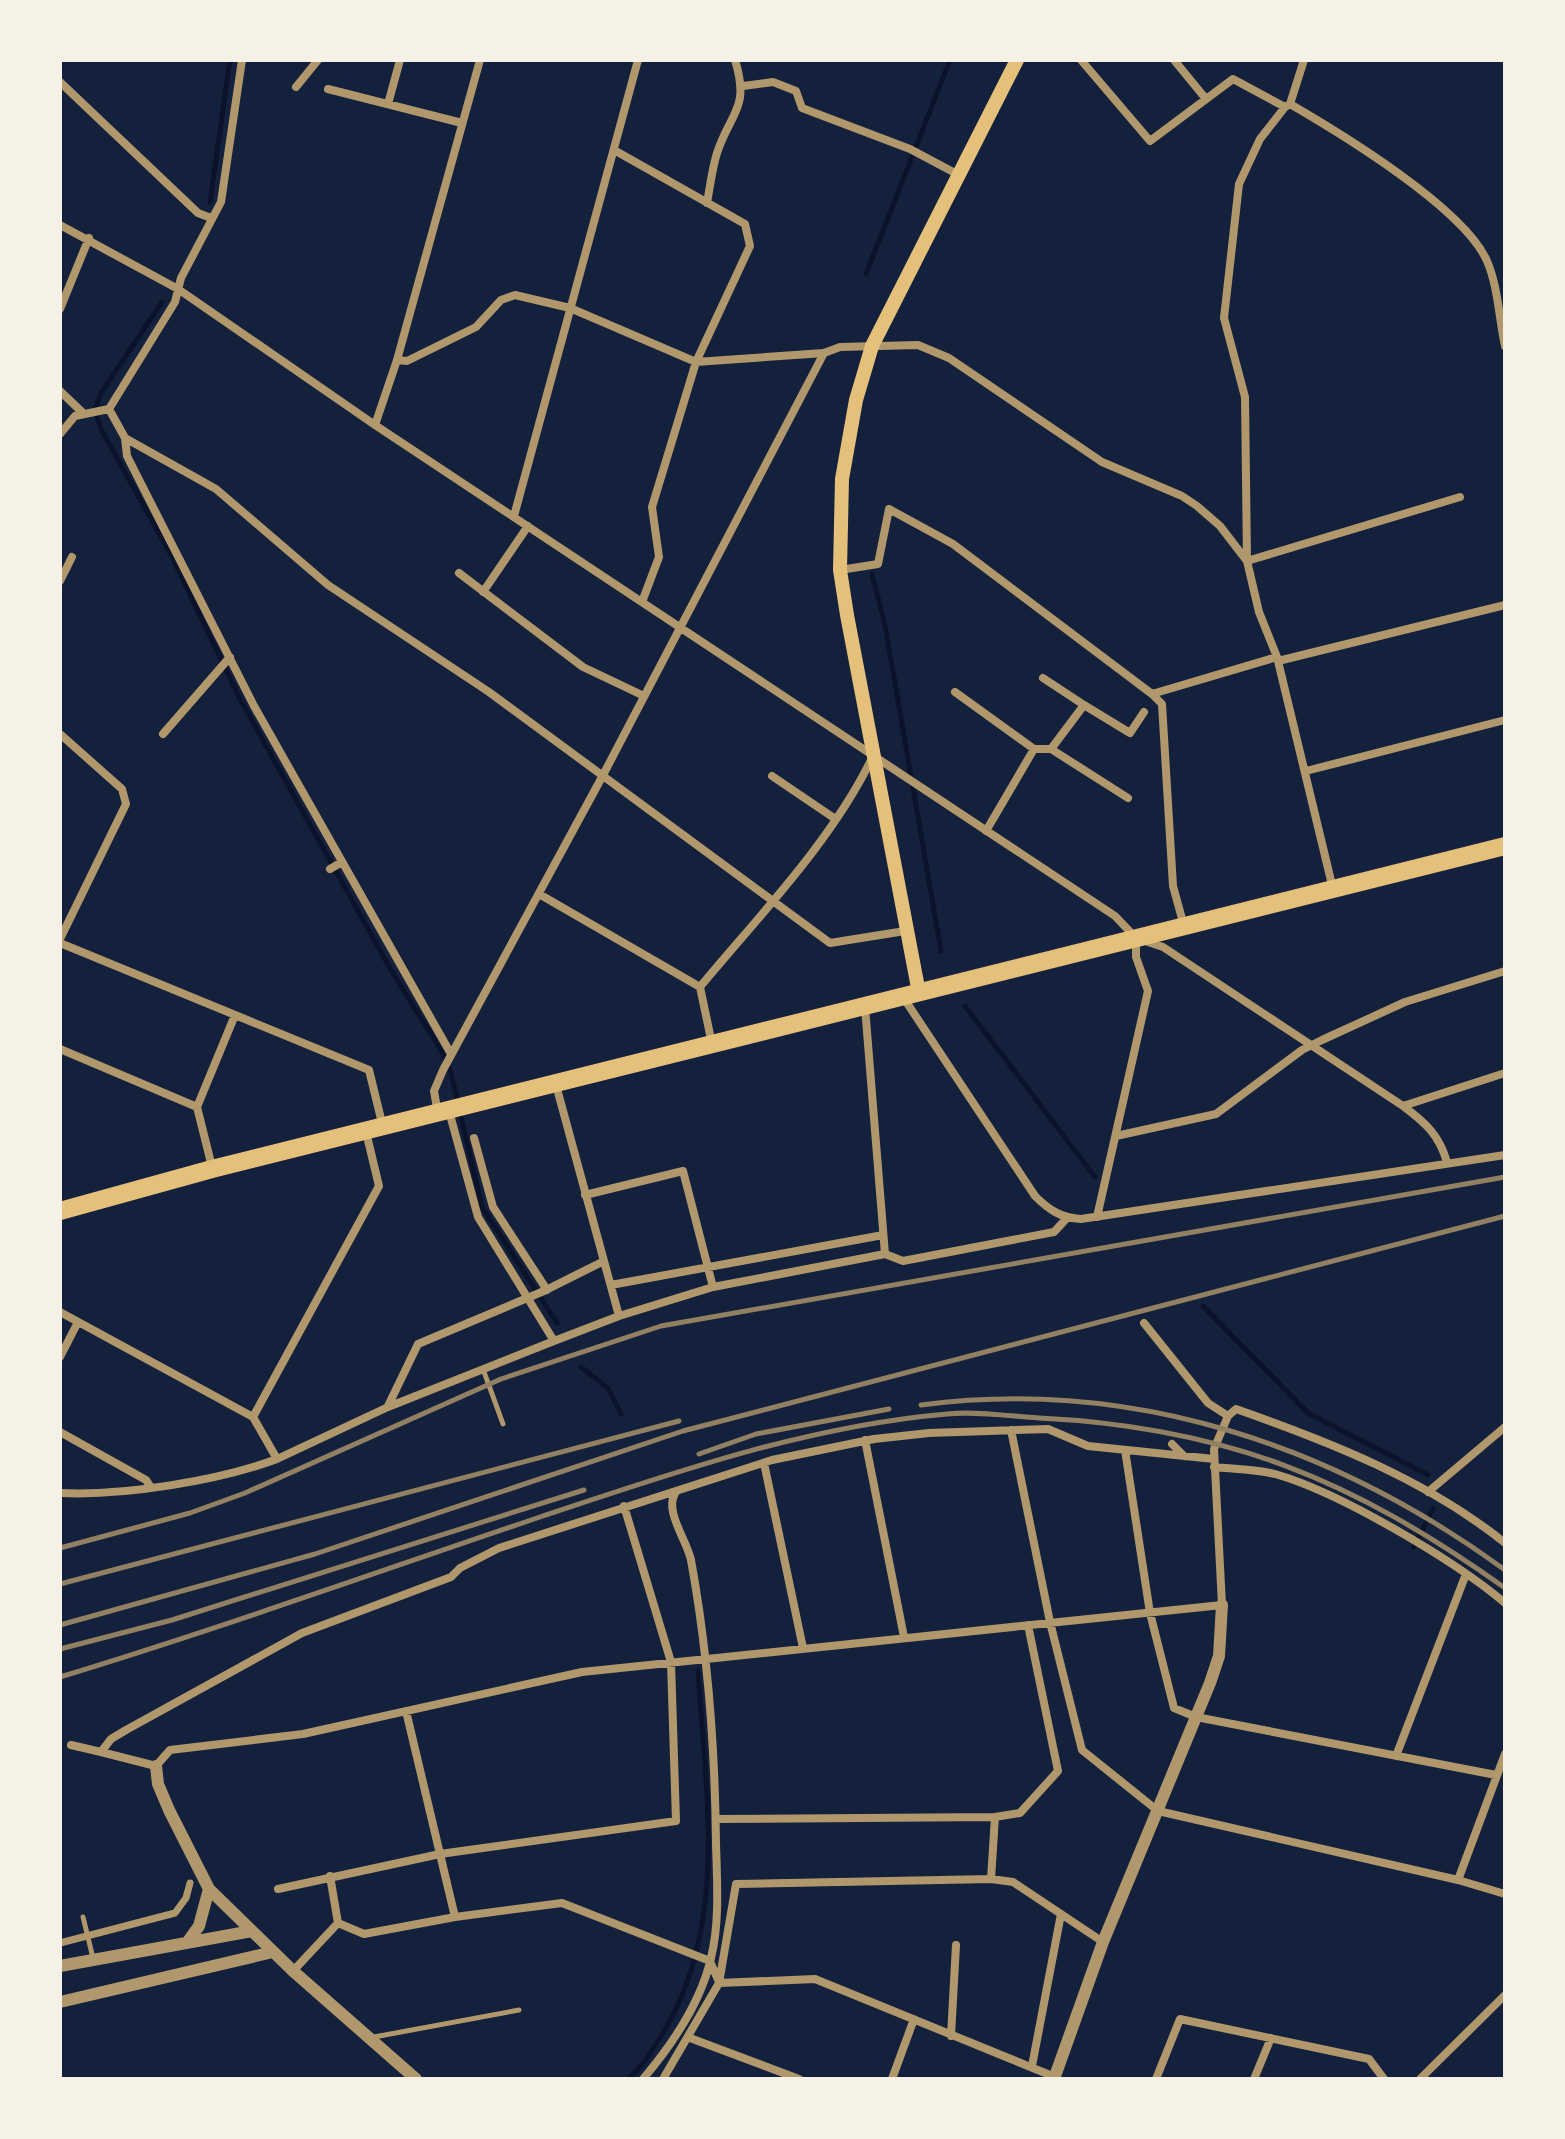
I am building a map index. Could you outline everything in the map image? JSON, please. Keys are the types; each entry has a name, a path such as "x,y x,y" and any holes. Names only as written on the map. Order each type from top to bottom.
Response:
{"highway":[{"path":"60,1211 212,1169 1505,846"}],"main road":[{"path":"911,995 905,931 840,570 840,510 846,451 872,346 1017,60"}],"street":[{"path":"60,434 75,416 106,410 175,302 178,289 221,202 242,60"},
{"path":"296,87 318,60"},
{"path":"388,104 400,60"},
{"path":"375,425 397,360 480,60"},
{"path":"514,516 638,60"},
{"path":"707,203 717,154 742,100 743,86 735,60"},
{"path":"1081,60 1150,141 1233,79 1288,105 1375,154 1458,224 1487,260 1505,346"},
{"path":"1174,60 1206,99"},
{"path":"1304,60 1288,105 1260,139 1239,184 1224,318 1246,411 1243,418 1247,561 1259,612 1277,659 1333,890"},
{"path":"60,82 198,213 211,218"},
{"path":"743,86 773,82 796,91 802,108 910,149 957,174"},
{"path":"328,89 462,123"},
{"path":"614,150 745,224 750,246 696,362 652,507 659,557 642,602"},
{"path":"60,225 178,289 375,425 1115,916 1136,938 1163,947 1403,1106 1429,1125 1441,1142 1447,1162"},
{"path":"60,309 89,238"},
{"path":"397,360 407,361 476,327 501,300 515,295 570,308 696,362 824,353"},
{"path":"554,1341 532,1296 478,1217 452,1111 434,1091 824,353 831,347 918,345 949,358 1102,462 1182,496 1197,506 1220,526 1247,561"},
{"path":"60,391 87,413"},
{"path":"106,410 125,438 216,489 328,585 489,692 830,943 905,931"},
{"path":"125,438 127,456 226,662 336,865 450,1056"},
{"path":"1247,561 1460,497"},
{"path":"840,570 878,564 889,509 953,544 1162,704 1173,886 1184,926"},
{"path":"483,592 528,526"},
{"path":"60,581 72,557"},
{"path":"459,573 583,667 644,696"},
{"path":"1152,694 1277,659 1505,605"},
{"path":"163,734 226,662"},
{"path":"1043,678 1130,733 1144,712"},
{"path":"955,692 1034,749 1051,749 1128,798"},
{"path":"1051,749 1084,705"},
{"path":"1306,771 1505,720"},
{"path":"60,734 122,789 126,804 60,941 369,1070 379,1186 253,1417"},
{"path":"986,831 1034,749"},
{"path":"700,987 771,901 859,785 873,755"},
{"path":"772,776 834,818"},
{"path":"539,894 700,987 712,1044"},
{"path":"1097,1217 1148,991 1136,957 1136,938"},
{"path":"1116,1136 1216,1114 1311,1045 1405,1002 1505,971"},
{"path":"911,995 1035,1196 1049,1209 1067,1218 1097,1217 1505,1155"},
{"path":"865,1007 885,1254"},
{"path":"212,1169 197,1107 235,1015"},
{"path":"60,1049 197,1107"},
{"path":"1403,1106 1505,1073"},
{"path":"556,1085 619,1316"},
{"path":"474,1138 493,1207 545,1290"},
{"path":"585,1195 683,1171 713,1287"},
{"path":"60,1493 81,1494 243,1472 483,1367 619,1316 713,1287 885,1254 903,1261 1009,1241 1054,1232 1067,1218"},
{"path":"611,1285 883,1235"},
{"path":"388,1407 418,1344 532,1296 604,1261"},
{"path":"60,1312 253,1417 277,1459"},
{"path":"60,1357 78,1322"},
{"path":"1144,1323 1208,1403 1228,1416"},
{"path":"719,1983 815,1979 1032,2066 1054,2078 1103,1942 1219,1656 1222,1605 1214,1449 1228,1416 1236,1409 1302,1432 1381,1467 1428,1492 1505,1543"},
{"path":"1428,1492 1505,1427"},
{"path":"101,1752 111,1739 126,1730 302,1633 451,1577 460,1568 499,1548 764,1463 865,1440 929,1433 1048,1429 1088,1446 1185,1456 1275,1474 1333,1498 1421,1545 1505,1603"},
{"path":"1011,1430 1050,1622 1082,1750 1158,1811 1458,1880 1505,1894"},
{"path":"60,1432 146,1480 150,1486"},
{"path":"865,1440 904,1637"},
{"path":"1172,1444 1185,1456"},
{"path":"1125,1450 1150,1613 1174,1708 1196,1717 1496,1775"},
{"path":"764,1463 803,1648"},
{"path":"643,2079 689,2011 708,1961 716,1926 716,1819 707,1657 688,1546 672,1510 676,1492"},
{"path":"278,1889 440,1854 676,1821 671,1662 624,1506"},
{"path":"1396,1756 1466,1574"},
{"path":"416,2079 293,1971 209,1889 158,1784 156,1766 170,1750 303,1734 582,1672 1222,1605"},
{"path":"716,1819 995,1817 1020,1813 1058,1771 1028,1625"},
{"path":"406,1711 455,1917"},
{"path":"71,1745 156,1766"},
{"path":"1458,1880 1505,1754"},
{"path":"991,1879 995,1817"},
{"path":"330,1876 338,1923"},
{"path":"663,2079 690,2038 719,1983 736,1884 991,1879 1013,1882 1103,1942"},
{"path":"60,1943 175,1913 186,1898 190,1883"},
{"path":"189,1940 199,1926 209,1889"},
{"path":"338,1923 364,1934 455,1917 562,1903 708,1961 719,1983"},
{"path":"1032,2066 1061,1914"},
{"path":"293,1971 338,1923"},
{"path":"60,1966 189,1940 252,1931"},
{"path":"951,2036 956,1945"},
{"path":"60,2002 273,1952"},
{"path":"1420,2079 1505,1995"},
{"path":"892,2079 914,2019"},
{"path":"1156,2079 1180,2019 1369,2059 1384,2079"},
{"path":"690,2038 799,2079"},
{"path":"1254,2079 1271,2038"}],"lane":[{"path":"483,1367 503,1424"},
{"path":"83,1917 94,1959"},
{"path":"369,2038 519,2010"}],"waterway":[{"path":"210,202 230,60"},
{"path":"866,274 950,60"},
{"path":"162,302 101,393 95,410 101,429 171,555 241,701 391,970 442,1052 458,1102"},
{"path":"872,574 885,625 941,951"},
{"path":"965,1006 1095,1177"},
{"path":"460,1112 482,1207 557,1323"},
{"path":"1203,1306 1308,1413 1428,1475"},
{"path":"581,1367 608,1388 621,1414"},
{"path":"1414,1547 1433,1508"},
{"path":"628,2079 658,2041 681,1999 696,1954 704,1908 708,1814 698,1671"}],"railway":[{"path":"60,1548 190,1513 245,1493 501,1379 661,1326 1505,1177"},
{"path":"60,1625 315,1554 683,1431 1505,1216"},
{"path":"921,1405 1000,1399 1078,1402 1154,1412 1229,1430 1301,1456 1372,1488 1440,1526 1505,1570"},
{"path":"699,1454 756,1434 889,1409"},
{"path":"60,1677 690,1468 843,1429 958,1413 1107,1423 1229,1447 1286,1466 1340,1489 1394,1517 1505,1588"},
{"path":"60,1584 679,1421"},
{"path":"60,1649 172,1620 584,1490"}]}
